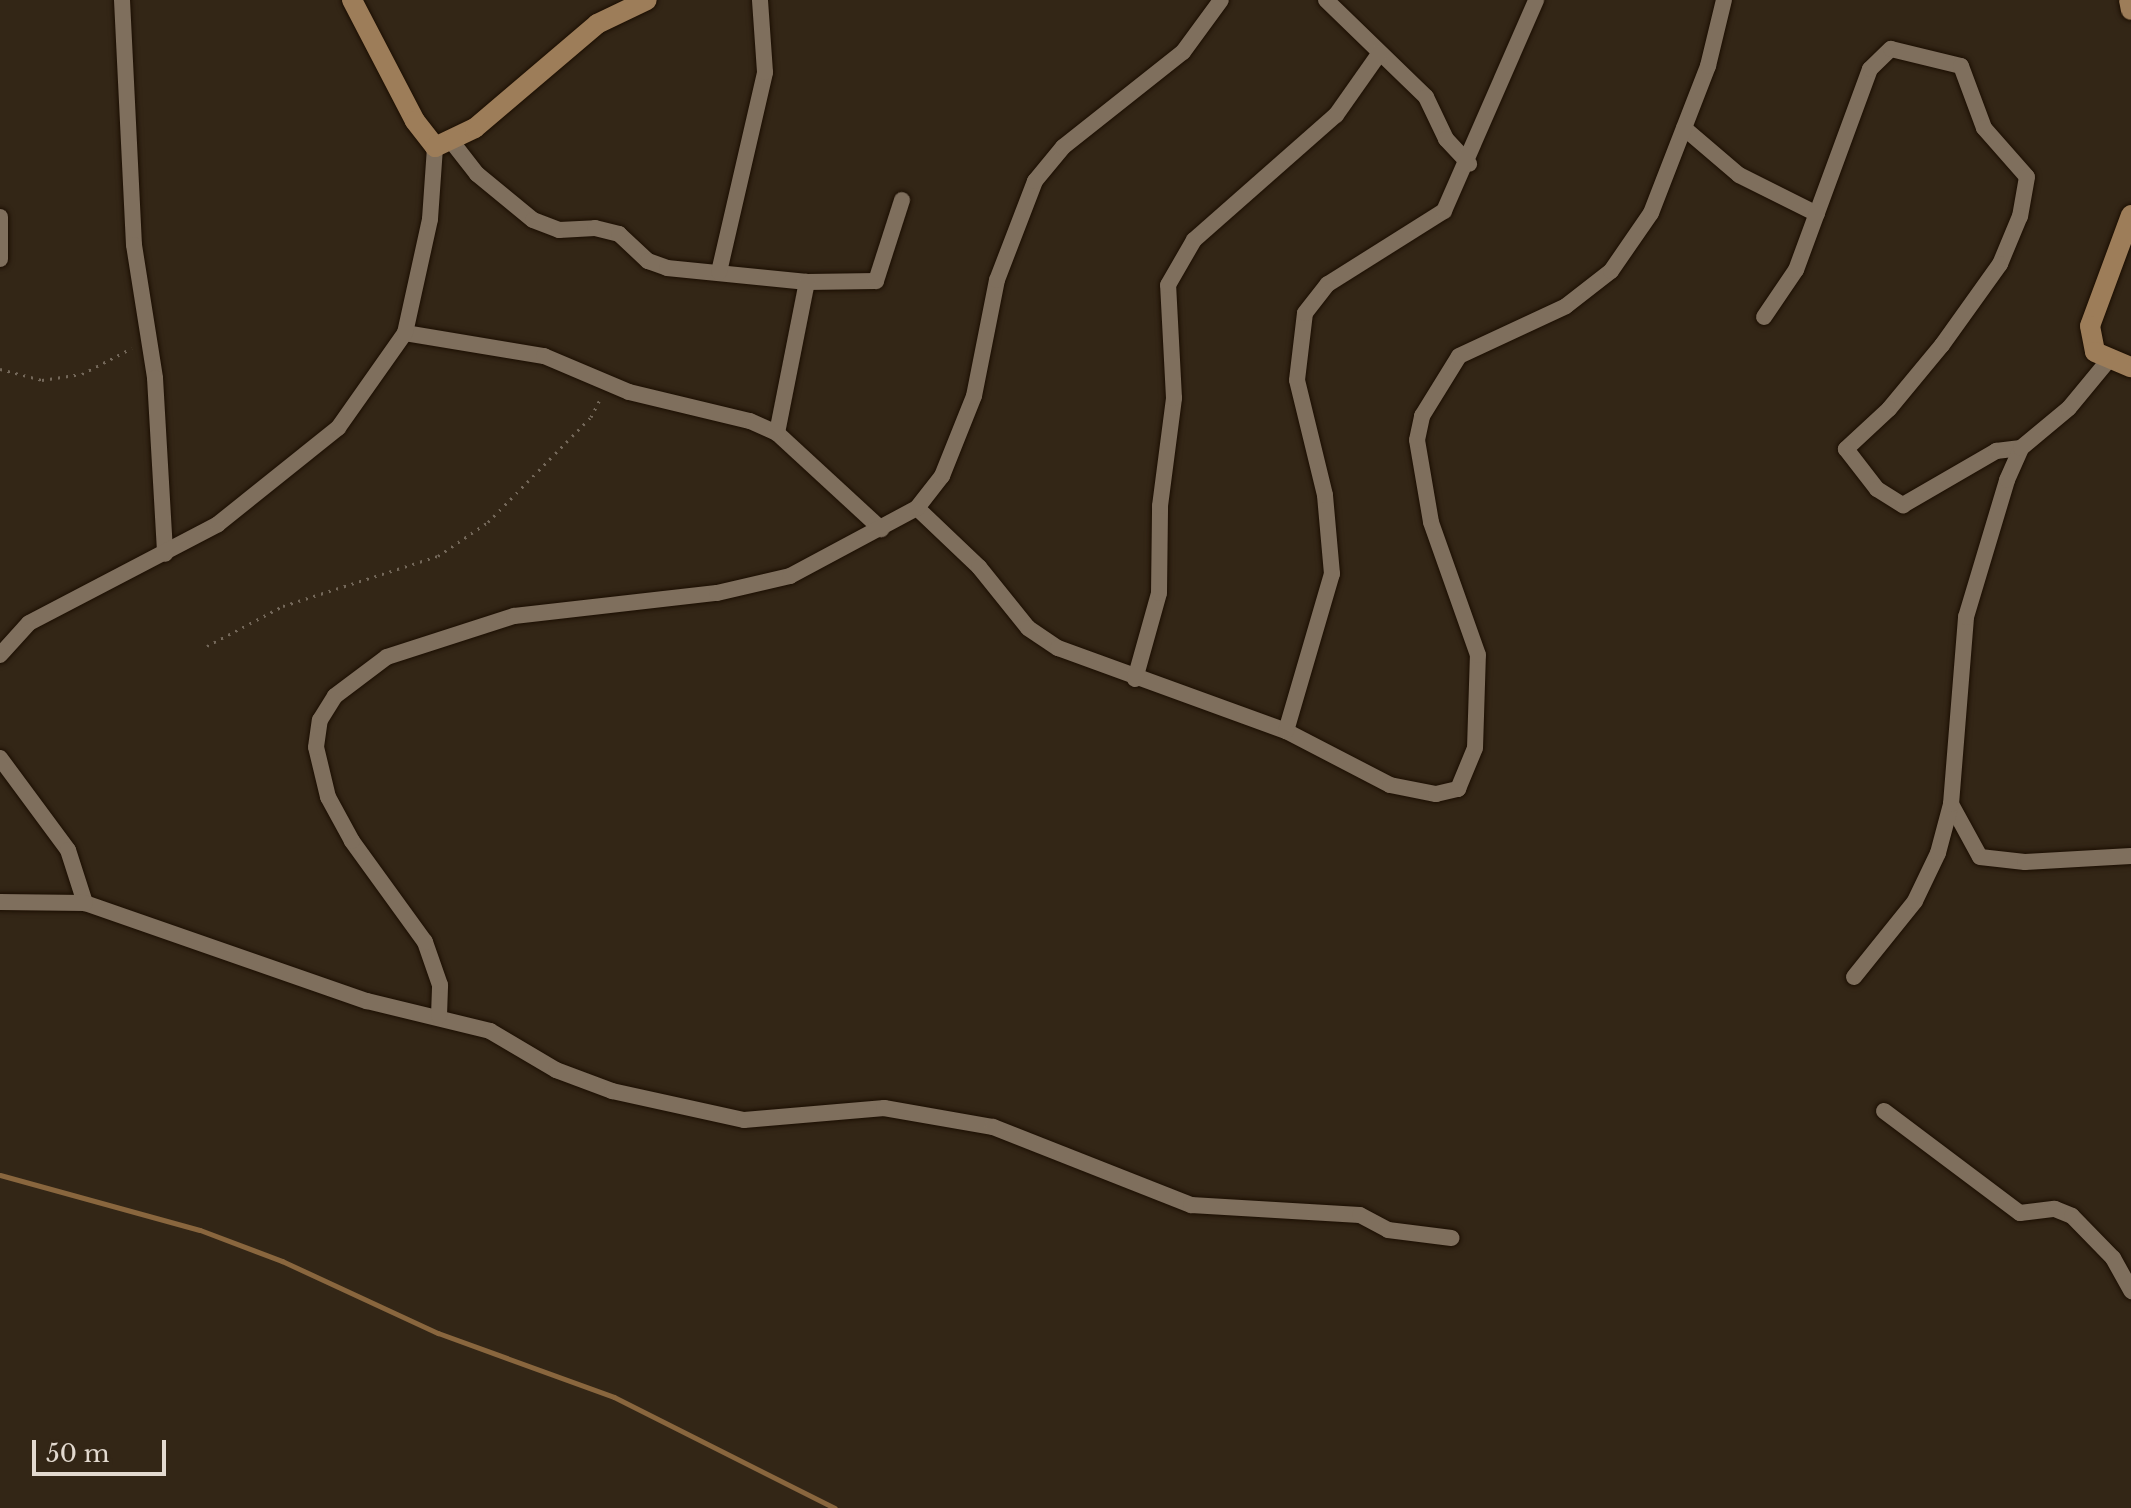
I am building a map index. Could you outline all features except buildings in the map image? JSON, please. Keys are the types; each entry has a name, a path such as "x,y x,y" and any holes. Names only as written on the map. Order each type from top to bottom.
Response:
{"main road":[{"path":"353,1 415,121 444,144 597,24 647,0"},
{"path":"2129,0 2131,10"},
{"path":"2131,215 2090,326 2095,352 2107,362 2131,367"}],"street":[{"path":"122,0 134,245 146,325 165,554"},
{"path":"719,272 764,83 760,0"},
{"path":"439,1016 440,985 425,942 352,841 328,797 316,747 320,720 335,696 380,661 471,628 593,604 754,587 833,558 917,508 942,476 974,396 997,280 1035,181 1063,147 1183,52 1221,0"},
{"path":"1326,0 1426,97 1446,139 1469,164"},
{"path":"1286,731 1332,574 1327,507 1297,380 1305,313 1328,284 1444,211 1469,164 1536,0"},
{"path":"917,508 979,567 1028,628 1094,666 1286,731 1390,785 1436,794 1464,783 1475,748 1478,655 1431,522 1417,440 1422,416 1459,356 1566,306 1611,271 1651,213 1684,128 1724,0"},
{"path":"1764,317 1796,270 1879,56 1913,50 1961,66 1984,128 2027,177 2020,216 2000,264 1942,345 1846,449 1877,489 1903,505 1996,451 2021,448"},
{"path":"1135,679 1159,593 1160,506 1174,398 1168,285 1194,240 1336,115 1379,54"},
{"path":"1684,128 1739,175 1817,214"},
{"path":"444,144 533,220 559,230 595,228 619,234 667,268 807,282 876,281 902,200"},
{"path":"0,655 29,623 218,524 307,458 338,428 405,333 444,144"},
{"path":"0,217 0,259"},
{"path":"777,433 807,282"},
{"path":"405,333 506,346 608,382 777,433 881,529"},
{"path":"1854,977 1915,901 1938,853 1951,804 1966,617 1997,504 2021,448 2069,408 2107,362"},
{"path":"0,758 68,850 85,903"},
{"path":"1951,804 1980,857 2025,862 2131,856"},
{"path":"0,902 85,903 367,1001 439,1016 490,1031 556,1070 612,1091 715,1114 788,1120 884,1108 993,1127 1191,1205 1360,1215 1388,1230 1451,1238"},
{"path":"1884,1111 2020,1213 2055,1209 2072,1216 2113,1258 2131,1291"}],"path":[{"path":"0,369 42,380 82,374 127,354 146,325"},
{"path":"207,646 283,606 438,556 488,522 591,417 608,382"}],"waterway":[{"path":"0,1175 200,1230 282,1261 438,1333 614,1397 835,1508"}]}
